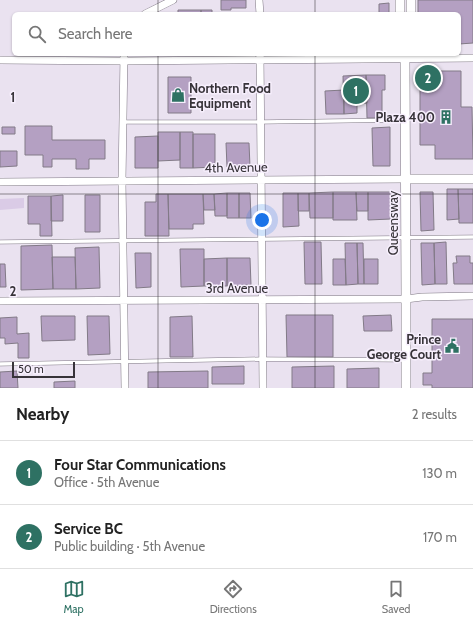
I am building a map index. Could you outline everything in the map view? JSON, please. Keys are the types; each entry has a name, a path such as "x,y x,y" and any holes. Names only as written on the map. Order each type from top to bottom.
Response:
{"main road":[{"path":"400,0 400,12"},
{"path":"411,0 411,12"},
{"name":"Queensway","path":"405,56 406,388"},
{"name":"4th Avenue","path":"406,179 473,179"}],"street":[{"path":"149,12 173,0"},
{"path":"259,0 260,12"},
{"path":"0,60 123,57 332,56"},
{"path":"428,56 473,58"},
{"path":"123,57 122,181 125,388"},
{"path":"260,57 263,388"},
{"name":"4th Avenue","path":"0,182 406,179"},
{"name":"3rd Avenue","path":"0,301 406,299 422,296 473,296"}],"lane":[{"path":"122,122 405,120"},
{"path":"0,242 473,237"},
{"path":"0,364 262,359 406,360"}],"shaded area":[{"path":"24,198 24,208 0,210 0,199"}],"building":[{"path":"221,0 246,0 246,8 221,10"},
{"path":"418,0 473,0 473,43 461,44 461,12 418,12"},
{"path":"389,3 389,12 379,12 379,4"},
{"path":"178,10 201,10 201,12 178,12"},
{"path":"201,10 212,10 212,12 201,12"},
{"name":"Plaza 400","path":"420,71 461,71 461,107 472,107 473,159 435,159 435,145 420,145"},
{"path":"366,75 385,75 385,90 382,90 382,118 367,118"},
{"path":"366,75 367,103 357,104 357,113 344,114 343,76"},
{"path":"168,77 191,77 191,113 168,113"},
{"path":"344,90 344,114 326,114 325,91"},
{"path":"25,126 52,126 52,140 105,140 105,159 89,159 89,169 76,169 76,159 52,159 52,167 43,167 43,155 25,155"},
{"path":"2,127 15,127 15,134 2,134"},
{"path":"390,127 390,166 373,166 372,128"},
{"path":"158,132 180,132 180,160 158,161"},
{"path":"180,132 193,132 193,168 180,168"},
{"path":"193,134 215,134 215,167 193,168"},
{"path":"158,136 158,168 135,168 135,137"},
{"path":"226,143 249,143 250,167 227,167"},
{"path":"0,151 17,151 17,166 0,167"},
{"path":"447,189 458,189 459,219 447,220"},
{"path":"458,189 473,189 473,223 459,223"},
{"path":"333,192 333,218 310,218 309,193"},
{"path":"333,192 356,192 357,220 333,220"},
{"path":"356,192 368,192 368,211 357,211"},
{"path":"368,192 391,192 391,219 368,220"},
{"path":"420,192 433,192 434,230 421,231"},
{"path":"227,193 227,216 215,216 214,194"},
{"path":"227,193 239,193 239,218 227,218"},
{"path":"239,193 250,193 251,218 239,218"},
{"path":"283,193 298,193 299,226 283,227"},
{"path":"298,193 309,193 309,211 298,211"},
{"path":"156,194 168,194 169,236 145,236 145,202 156,202"},
{"path":"168,194 203,194 204,224 193,224 193,229 169,229"},
{"path":"203,194 214,194 215,210 204,210"},
{"path":"63,195 63,221 51,221 51,196"},
{"path":"85,195 100,195 100,232 85,232"},
{"path":"28,196 51,196 52,236 40,236 40,224 28,224"},
{"path":"304,242 321,242 322,284 305,284"},
{"path":"446,242 447,284 435,284 434,243"},
{"path":"345,243 357,243 358,284 346,285"},
{"path":"357,243 363,243 364,284 358,284"},
{"path":"421,243 434,243 435,284 422,285"},
{"path":"52,245 53,289 21,290 21,246"},
{"path":"99,247 100,288 76,289 75,248"},
{"path":"180,249 204,249 204,286 181,287"},
{"path":"135,253 151,253 151,287 136,288"},
{"path":"456,256 470,256 470,263 473,263 473,284 454,284 453,263 457,263"},
{"path":"52,257 75,257 76,289 53,289"},
{"path":"227,258 227,286 204,286 204,259"},
{"path":"227,258 250,258 251,285 227,286"},
{"path":"333,259 345,259 346,285 333,285"},
{"path":"364,259 378,259 378,284 364,284"},
{"path":"0,264 5,264 6,287 0,287"},
{"path":"286,315 333,315 333,357 287,357"},
{"path":"391,315 392,331 364,331 363,316"},
{"path":"41,316 75,316 75,340 42,341"},
{"path":"87,316 109,316 110,354 88,355"},
{"path":"192,316 193,357 170,357 170,317"},
{"path":"17,317 17,334 29,333 29,358 18,358 18,343 5,344 5,338 0,338 0,318"},
{"name":"Prince George Court","path":"432,319 473,319 473,388 432,388 432,385 423,385 423,373 432,373"},
{"path":"244,366 244,384 212,384 212,367"},
{"path":"334,366 334,388 292,388 292,367"},
{"path":"379,368 379,388 347,388 347,369"},
{"path":"17,371 18,388 0,388 0,372"},
{"path":"208,371 208,388 148,388 148,372"},
{"path":"75,381 75,388 54,388 54,382"}],"place":[{"name":"Service BC","path":"428,78"},
{"name":"Four Star Communications","path":"356,91"},
{"name":"Northern Food Equipment","path":"178,95"},
{"name":"Plaza 400","path":"446,117"},
{"name":"Prince George Court","path":"452,346"}]}
